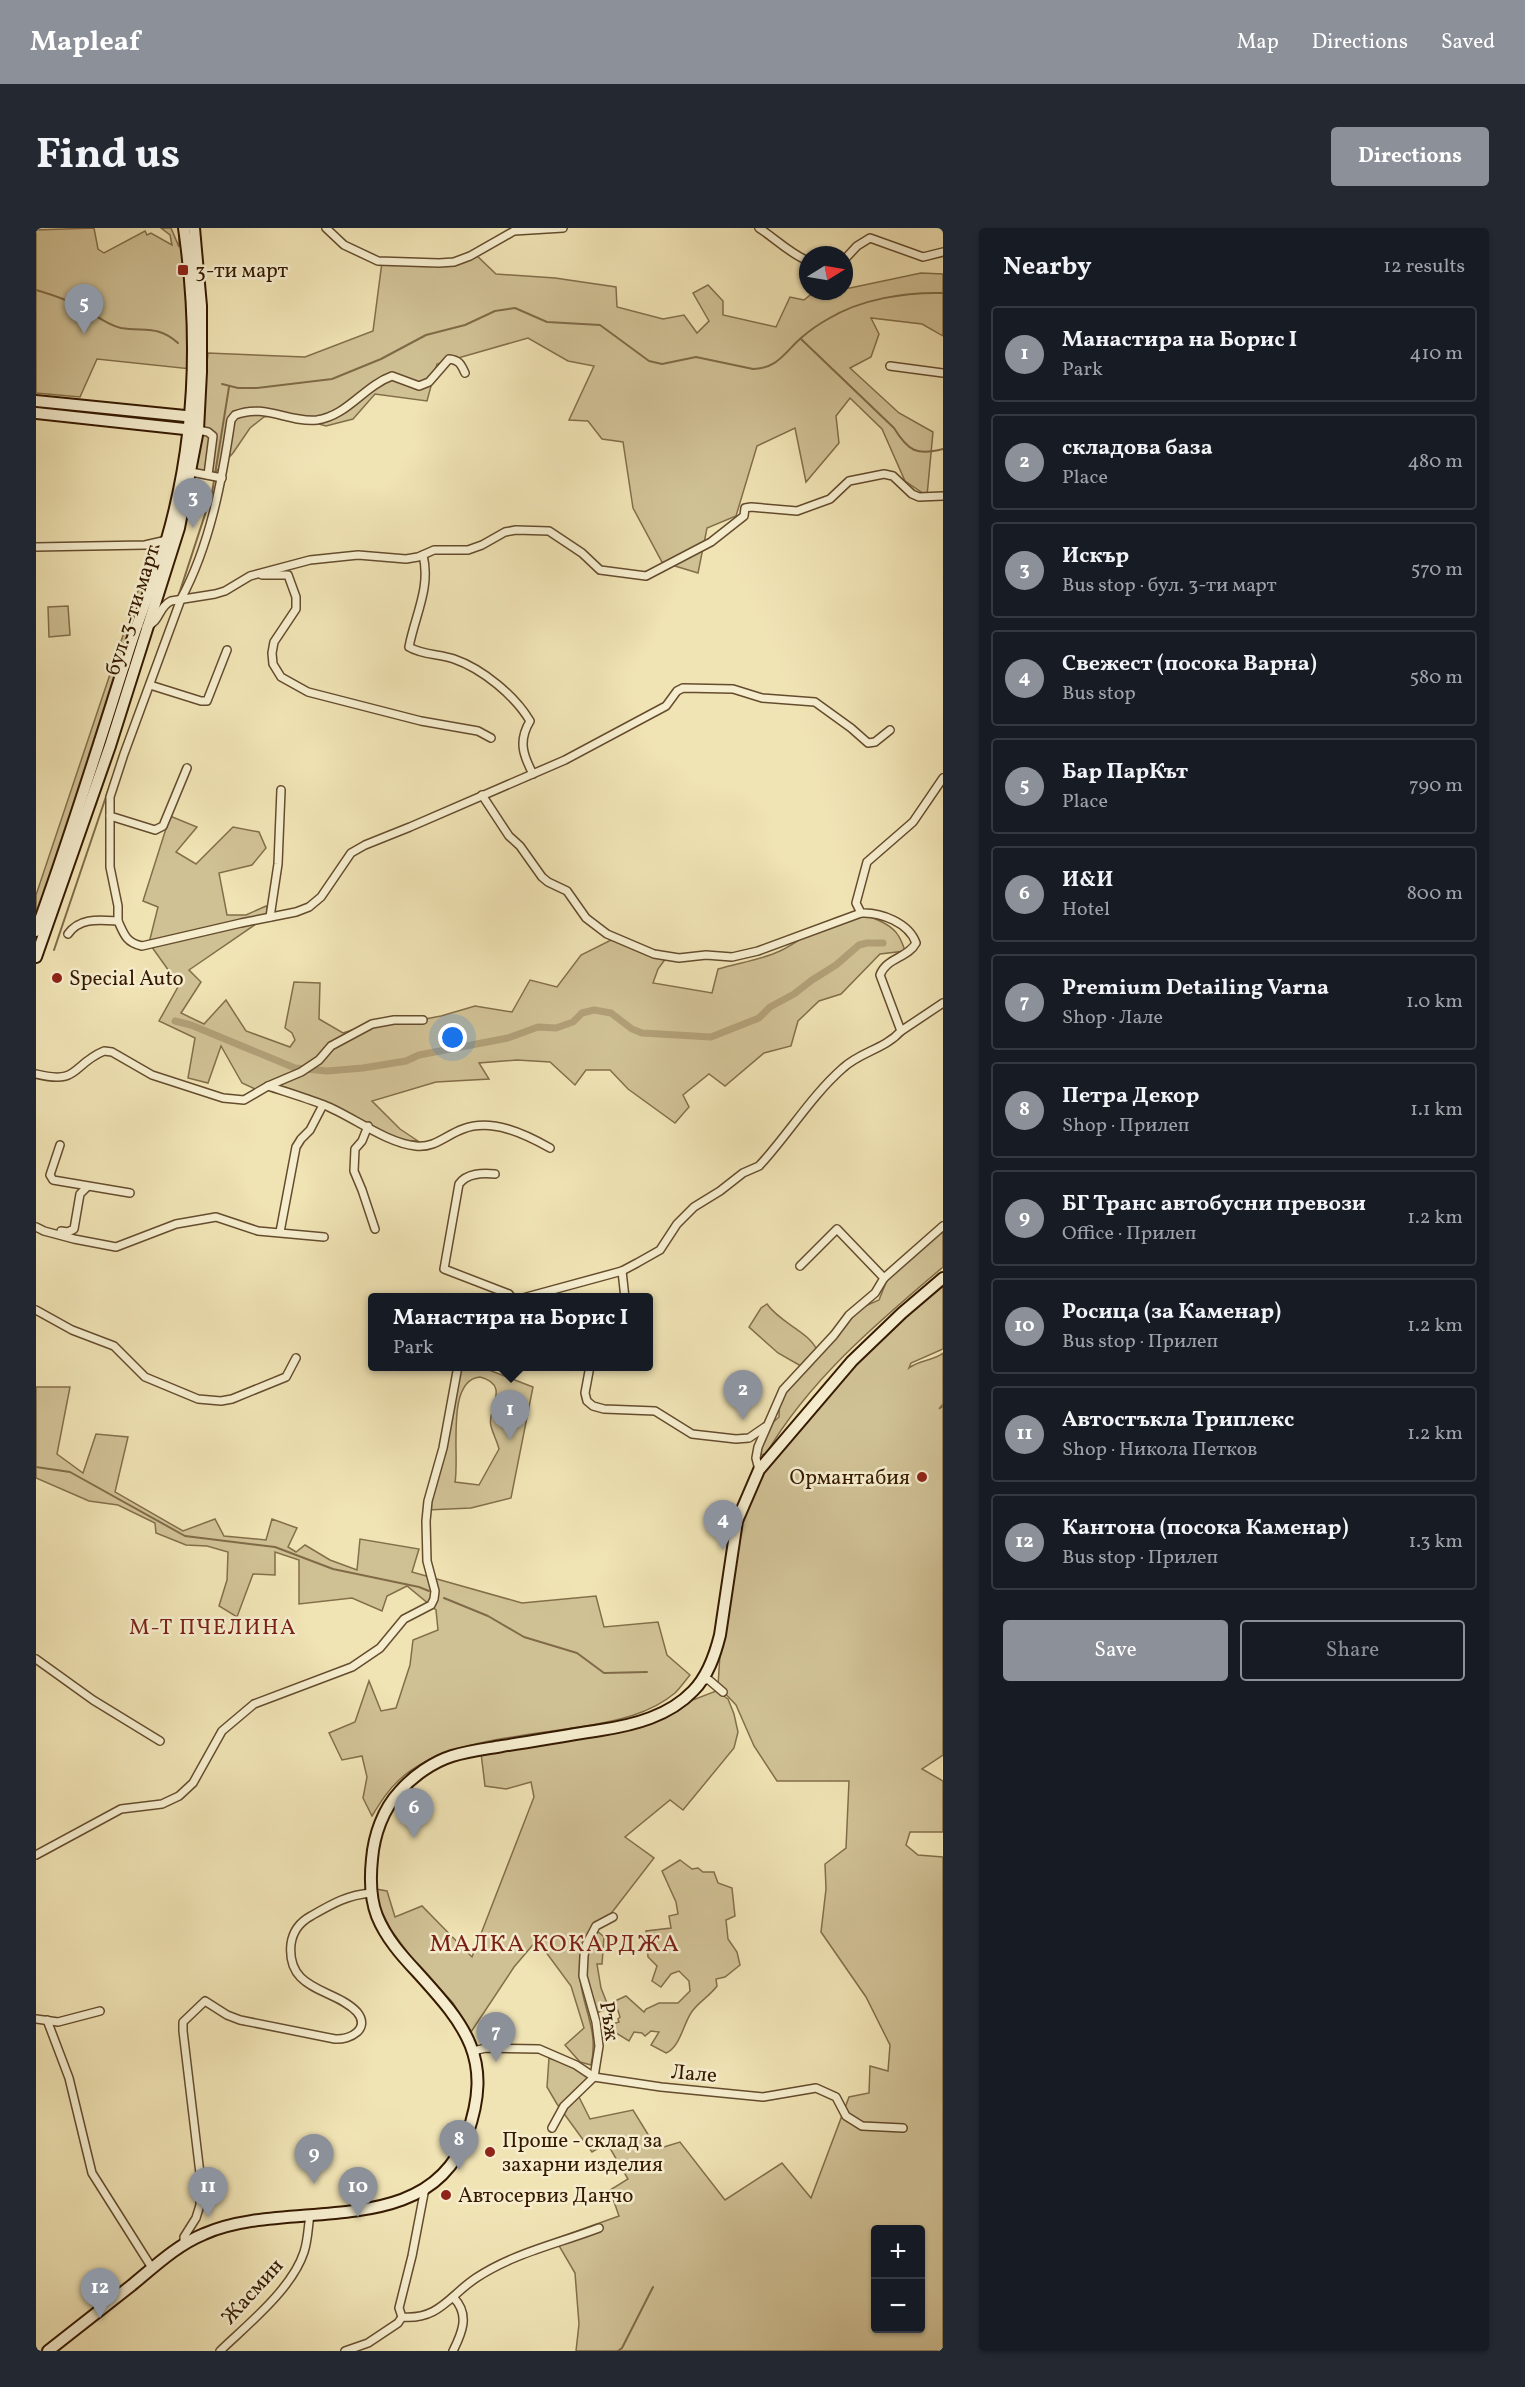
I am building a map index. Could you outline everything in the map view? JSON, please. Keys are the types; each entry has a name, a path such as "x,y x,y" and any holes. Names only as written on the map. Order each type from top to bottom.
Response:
{"street":[{"name":"бул. 3-ти март","path":"184,228 193,310 194,417"},
{"name":"бул. 3-ти март","path":"36,957 110,746 179,528 191,472 194,417 201,372 201,306 194,228"},
{"path":"326,228 335,232 345,245 378,261 439,263 454,262 470,256 514,231 563,228"},
{"path":"759,228 777,240 781,246 799,256"},
{"path":"853,250 870,238 924,257 943,252"},
{"path":"465,373 462,364 449,359 429,382 419,386 392,376 368,387 349,406 330,417 317,420 262,410 235,415 231,420 215,477 192,578 178,600 110,797 110,867 118,906 118,921 124,936 132,944 142,946 296,912 309,907 321,897 351,853 365,844 565,760 666,706 677,691 683,688 734,689 762,698 815,702 868,743 875,742 890,730"},
{"path":"890,366 943,374"},
{"path":"36,401 194,417"},
{"path":"36,413 208,432 213,436 215,477"},
{"name":"бул. 3-ти март","path":"36,931 69,841 132,638 167,540 193,430"},
{"path":"191,472 215,477"},
{"path":"146,627 155,624 165,604 225,591 250,576 310,560 358,555 406,559 434,550 468,550 505,532 541,530 549,531 562,538 565,543 582,553 600,570 646,576 711,542 744,516 745,508 797,512 830,499 849,481 884,474 893,476 912,494 920,497 943,496"},
{"path":"36,547 145,545 167,540"},
{"path":"423,555 426,572 425,592 409,647 456,660 474,668 522,708 530,722 522,748 533,774"},
{"path":"250,576 284,573 291,579 296,609 274,642 272,653 273,664 277,671 294,686 308,692 390,713 478,731 491,738"},
{"path":"150,685 207,701 227,650"},
{"path":"110,816 155,830 160,829 187,768"},
{"path":"861,913 856,903 867,862 913,822 943,778"},
{"path":"270,917 278,864 281,790"},
{"path":"482,795 509,836 520,846 542,877 567,891 586,918 607,934 654,954 679,958 741,955 804,936 828,924 861,913 889,918 906,927 916,943 911,950 886,965 880,975 901,1031"},
{"path":"68,934 72,928 91,919 118,921"},
{"path":"541,1293 622,1271 660,1250 677,1224 694,1207 743,1173 759,1166 831,1080 849,1062 888,1042 943,1003"},
{"path":"36,1074 58,1079 67,1076 104,1051 112,1052 152,1075 223,1098 244,1100 268,1086 301,1072 331,1046 372,1024 394,1020 423,1020"},
{"path":"268,1086 323,1105 391,1138 415,1146 431,1145 463,1129 482,1127 502,1128 522,1133 550,1148"},
{"path":"280,1232 296,1147 310,1130 323,1105"},
{"path":"368,1126 362,1141 355,1149 354,1171 375,1229"},
{"path":"60,1145 50,1175 53,1180 130,1193"},
{"path":"495,1174 474,1175 462,1180 459,1185 444,1269 507,1293"},
{"path":"36,1227 53,1232 68,1232 74,1229 80,1194 87,1187"},
{"path":"53,1232 116,1247 176,1224 216,1217 258,1231 324,1237"},
{"path":"759,1470 756,1458 783,1390 834,1335 849,1315 875,1293 884,1278 943,1226"},
{"path":"800,1266 837,1229 884,1278"},
{"path":"622,1271 624,1293"},
{"path":"48,2351 184,2244 208,2232 240,2222 379,2207 403,2200 438,2178 458,2155 467,2134 476,2092 473,2051 466,2032 452,2011 388,1938 376,1914 371,1893 372,1855 377,1830 386,1809 400,1790 421,1773 451,1756 618,1727 652,1718 675,1706 693,1691 711,1665 720,1635 737,1521 759,1470 852,1361 943,1278"},
{"path":"36,1310 72,1330 114,1346 145,1377 198,1399 221,1401 248,1394 286,1377 296,1358"},
{"path":"36,1855 121,1809 162,1804 179,1796 193,1783 222,1731 254,1704 325,1678 359,1662 381,1648 404,1619 431,1605 433,1586 427,1560 426,1521 443,1448 457,1371"},
{"path":"589,1371 585,1393 587,1401 593,1406 604,1409 655,1411 692,1434 736,1439 749,1438 767,1426"},
{"path":"36,1659 93,1700 160,1741"},
{"path":"702,1680 709,1680 723,1692"},
{"path":"184,2244 184,2238 196,2218 202,2193 183,2022 205,2001 221,2012 240,2020 335,2040 346,2040 353,2037 359,2030 361,2022 358,2013 314,1989 300,1976 290,1955 292,1935 301,1922 338,1900 371,1893"},
{"name":"Ръж","path":"594,2077 599,2046 597,2022 583,1976 584,1956 586,1945 596,1926 613,1917"},
{"path":"36,2019 68,2020 100,2012"},
{"path":"47,2020 69,2078 92,2173 152,2268"},
{"name":"Лале","path":"473,2051 486,2048 539,2049 576,2065 594,2077 662,2087 749,2096 778,2095 816,2088 836,2097 846,2116 862,2126 903,2128"},
{"path":"552,2128 564,2106 594,2077"},
{"path":"402,2317 399,2308 425,2188"},
{"name":"Жасмин","path":"220,2351 280,2291 294,2272 304,2253 310,2215"},
{"path":"402,2317 424,2316 454,2298 477,2277 514,2257 598,2228"},
{"path":"453,2351 464,2323 462,2309 454,2298"},
{"path":"345,2351 368,2343 398,2323 402,2317"}],"shaded area":[{"path":"94,228 98,249 104,253 145,231 147,235 151,233 172,245 170,235 161,228 171,228 179,247 179,228 182,228 191,369 97,359 80,397 36,393 36,230"},
{"path":"474,253 496,274 555,278 616,287 617,307 663,319 684,315 697,333 709,321 693,293 708,285 723,301 723,315 776,327 790,297 799,300 853,300 853,287 921,273 943,274 943,336 922,324 871,318 879,334 871,357 850,368 899,413 933,432 927,496 905,481 882,429 850,398 836,416 839,443 806,482 795,428 757,446 736,516 707,528 698,573 662,562 633,508 623,442 602,439 588,421 569,420 594,366 568,361 528,338 437,364 427,401 375,394 353,419 326,426 282,414 264,417 250,428 233,453 213,475 196,472 208,353 305,357 373,331 382,262 454,260"},
{"path":"167,540 36,931 36,895 154,543"},
{"path":"68,606 70,635 49,637 48,607"},
{"path":"170,816 197,827 176,852 196,864 233,827 259,832 266,848 252,865 219,873 227,915 246,915 266,906 273,919 256,924 189,970 201,982 181,1013 204,1024 226,1000 246,1031 290,1047 295,1040 292,1033 285,1028 294,982 320,983 319,1019 343,1033 374,1023 409,1022 475,1006 512,1012 530,980 557,987 581,955 613,939 666,958 658,969 653,983 712,993 718,969 780,951 838,917 865,916 890,926 905,951 880,954 841,994 819,1001 798,1021 791,1046 764,1053 725,1086 709,1074 683,1095 689,1107 675,1123 628,1089 610,1070 586,1070 575,1085 550,1062 517,1060 479,1063 489,1079 436,1082 372,1101 400,1129 418,1141 399,1140 271,1084 255,1089 242,1083 221,1046 208,1083 188,1078 195,1038 159,1021 179,985 149,943 158,907 143,901"},
{"path":"943,1226 943,1267 846,1353 803,1401 766,1454 759,1455 760,1434 779,1417 780,1388 801,1366 778,1353 749,1327 761,1308 767,1304 779,1317 807,1337 817,1350 849,1313 879,1300 891,1270"},
{"path":"943,1282 943,1349 911,1363 909,1368 943,1353 943,1404 939,1409 943,1406 943,1755 922,1769 943,1781 943,1832 910,1832 906,1845 918,1855 943,1857 943,2351 576,2351 579,2324 575,2273 555,2239 619,2216 610,2190 628,2179 607,2143 592,2152 557,2104 547,2087 549,2058 573,2066 589,2079 576,2091 590,2119 633,2110 657,2149 680,2142 725,2200 782,2163 811,2198 849,2097 869,2093 870,2066 888,2071 890,2045 866,1997 821,1932 826,1889 825,1864 846,1848 849,1781 777,1781 754,1746 736,1705 718,1686 720,1654 742,1514 763,1473 828,1391 899,1320"},
{"path":"457,1371 491,1371 533,1387 511,1498 471,1508 427,1510","holes":["480,1377 495,1386 496,1398 490,1420 499,1449 479,1485 455,1482 456,1421 462,1391 469,1381"]},
{"path":"36,1387 70,1387 57,1454 83,1473 96,1434 128,1437 115,1492 183,1531 215,1519 224,1536 266,1540 272,1519 297,1528 288,1547 296,1552 305,1545 330,1560 357,1570 360,1539 419,1549 412,1572 522,1603 596,1596 604,1627 658,1622 667,1655 690,1675 675,1693 655,1706 632,1716 597,1724 487,1741 439,1756 417,1766 399,1780 372,1816 363,1798 367,1777 362,1756 342,1760 329,1733 355,1722 369,1681 381,1711 396,1708 410,1665 413,1640 438,1630 436,1610 407,1586 387,1596 382,1611 352,1598 299,1604 299,1560 275,1552 275,1575 253,1574 237,1617 219,1606 227,1580 228,1552 207,1546 186,1545 156,1533 155,1523 118,1505 89,1501 36,1478"},
{"path":"716,1691 728,1699 734,1714 738,1732 734,1748 683,1810 670,1800 625,1837 654,1858 606,1920 594,1924 585,1943 580,1963 580,1978 592,2031 591,2065 580,2062 565,2045 584,2028 571,1986 537,1940 514,1967 471,2032 453,2003 414,1961 391,1930 380,1908 376,1889 387,1891 395,1917 422,1906 472,1957 534,1797 531,1782 506,1789 485,1786 481,1753 612,1731"},
{"path":"680,1860 692,1869 698,1868 703,1872 714,1872 718,1883 732,1888 735,1916 726,1920 728,1939 737,1952 740,1965 725,1977 716,1979 717,1986 694,2009 675,2046 666,2053 651,2045 659,2032 651,2031 645,2036 634,2032 629,2041 616,2033 613,2024 619,2022 620,2017 615,2001 626,1996 644,2012 659,2003 678,2003 690,1991 689,1981 679,1971 671,1974 661,1987 652,1981 657,1966 648,1957 646,1931 671,1928 669,1916 678,1914 676,1902 662,1871"},
{"path":"595,1929 604,1937 602,1964 597,1964 601,1988 609,2008 594,2014 588,1992 584,1956"}],"waterway":[{"path":"36,290 73,303 116,327 158,331 178,343"},
{"path":"222,384 238,388 257,388 332,379 381,359 426,335 465,325 495,311 515,308 547,322 600,325 649,361 662,364 696,357 753,369 761,368 775,363 818,325 855,306 884,298 943,293"},
{"path":"801,339 894,428 909,447 926,452 943,449"},
{"path":"142,695 180,591 212,493 229,387"},
{"path":"54,950 112,779"},
{"path":"175,1021 191,1025 295,1068 327,1071 406,1061 419,1055 508,1038 538,1027 556,1028 573,1022 582,1013 594,1010 611,1013 632,1029 642,1033 711,1037 759,1018 770,1007 794,994 836,965 859,945 883,943"},
{"path":"36,1467 70,1472 185,1536 275,1547 333,1569 429,1591"},
{"path":"444,1598 488,1616 524,1637 577,1653 604,1673 647,1672"},
{"path":"618,2351 622,2348 653,2287"}],"place":[{"name":"3-ти март","path":"183,270"},
{"name":"Бар ПарКът","path":"84,334"},
{"name":"Искър","path":"193,528"},
{"name":"Special Auto","path":"57,978"},
{"name":"складова база","path":"743,1420"},
{"name":"Манастира на Борис І","path":"510,1440"},
{"name":"Ормантабия","path":"922,1477"},
{"name":"Свежест (посока Варна)","path":"723,1550"},
{"name":"И&И","path":"414,1838"},
{"name":"Premium Detailing Varna","path":"496,2062"},
{"name":"Проше - склад за захарни изделия","path":"490,2152"},
{"name":"Петра Декор","path":"459,2170"},
{"name":"БГ Транс автобусни превози","path":"314,2184"},
{"name":"Автосервиз Данчо","path":"446,2195"},
{"name":"Автостъкла Триплекс","path":"208,2217"},
{"name":"Росица (за Каменар)","path":"358,2217"},
{"name":"Кантона (посока Каменар)","path":"100,2318"}],"district":[{"name":"М-Т ПЧЕЛИНА","path":"213,1626"},
{"name":"МАЛКА КОКАРДЖА","path":"555,1943"}]}
